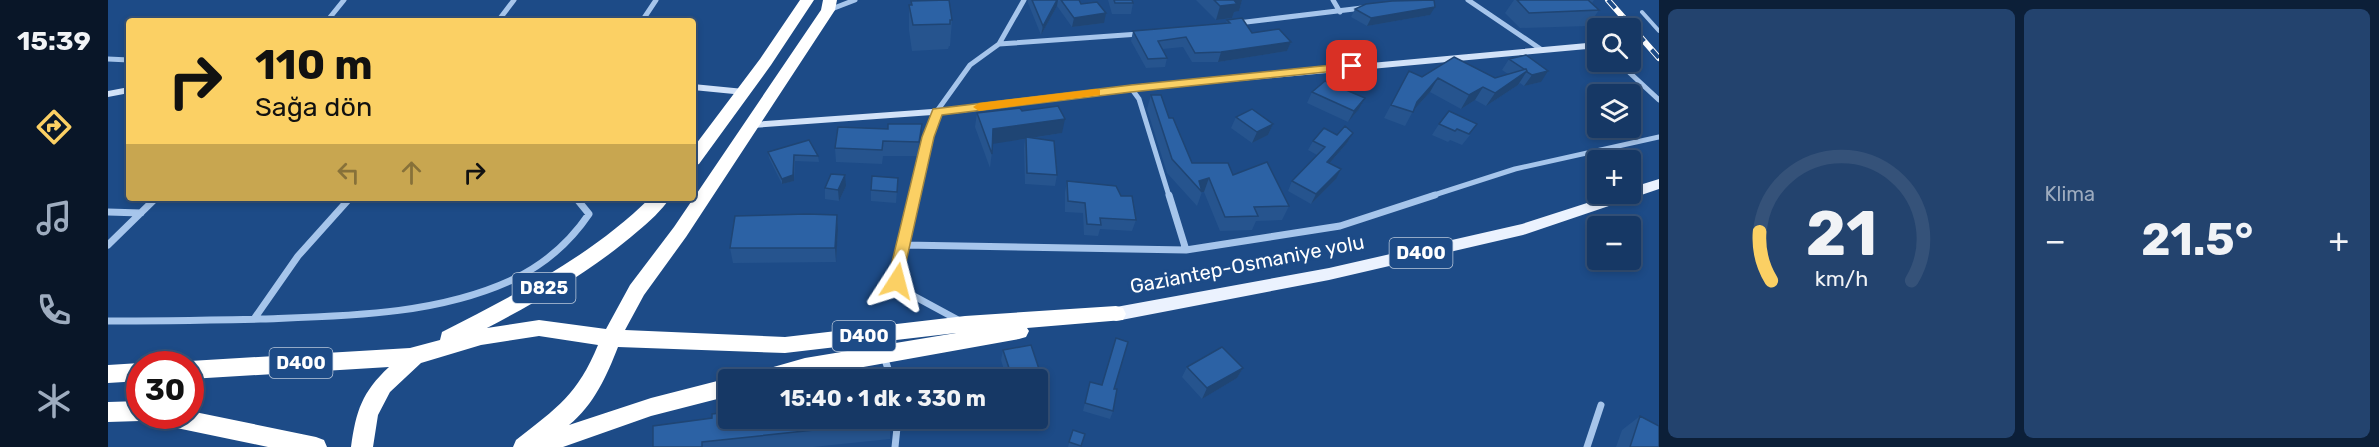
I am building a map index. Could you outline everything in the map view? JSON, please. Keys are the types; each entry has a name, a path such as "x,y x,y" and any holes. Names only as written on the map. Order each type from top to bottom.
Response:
{"highway":[{"path":"696,156 744,92 807,0"},
{"path":"524,447 570,411 596,376 611,338 638,290 752,125 829,5"},
{"name":"D825","path":"362,447 367,413 383,386 412,357 549,286 622,237 659,201"},
{"name":"D400","path":"204,369 412,357 481,337 539,328 611,338 785,345 965,324 1116,315"},
{"name":"D400","path":"797,369 1116,315"},
{"path":"108,374 126,373"},
{"path":"545,445 651,407 718,390"},
{"path":"108,412 126,411"},
{"path":"204,424 316,447"}],"main road":[{"name":"Gaziantep-Osmaniye yolu","path":"1641,190 1659,184"},
{"name":"Gaziantep-Osmaniye yolu","path":"1116,315 1329,274 1523,229 1597,204"}],"street":[{"path":"329,18 344,0"},
{"path":"500,18 514,0"},
{"path":"644,18 656,0"},
{"path":"829,5 855,0"},
{"path":"965,324 912,295 897,281 899,262 928,137 937,111 970,65 999,44 1024,0"},
{"path":"1333,0 1340,12"},
{"path":"1468,0 1542,50"},
{"path":"1227,24 1373,7"},
{"path":"999,44 1145,33"},
{"path":"752,125 937,111 1131,88 1587,46"},
{"path":"108,59 126,60"},
{"path":"1629,72 1659,100"},
{"path":"696,87 744,92"},
{"path":"1131,88 1139,99 1186,250"},
{"path":"108,94 126,91"},
{"path":"904,245 1186,250 1340,226 1515,168 1659,137"},
{"path":"108,245 153,201"},
{"path":"254,319 298,256 347,201"},
{"path":"108,321 326,318 442,303 504,284 549,258 579,230 589,214 578,201"},
{"path":"108,212 141,213"},
{"path":"883,353 888,369"},
{"path":"1587,447 1601,405"},
{"path":"895,447 897,429"}],"lane":[{"path":"1642,12 1659,31"}],"building":[{"path":"949,0 952,20 950,24 913,25 909,5 912,5 911,1"},
{"path":"1032,0 1057,0 1043,26"},
{"path":"1061,0 1079,0 1081,4 1097,2 1106,13 1074,18"},
{"path":"1114,0 1132,0 1133,3 1115,3"},
{"path":"1214,0 1234,0 1237,4 1220,6"},
{"path":"1434,0 1435,7 1371,18 1355,9 1366,4 1392,1"},
{"path":"1517,0 1588,0 1599,10 1529,13"},
{"path":"1242,18 1252,33 1279,29 1291,42 1221,52 1195,53 1186,37 1158,41 1167,58 1148,59 1133,31 1230,23 1227,20"},
{"path":"1526,55 1548,71 1532,75 1509,59"},
{"path":"1454,57 1495,78 1526,69 1527,71 1495,93 1483,87 1469,95 1438,78 1417,102 1413,112 1391,105 1409,71 1422,77"},
{"path":"1325,81 1365,98 1354,111 1312,92"},
{"path":"1151,95 1161,95 1169,118 1173,118 1192,163 1228,163 1233,175 1267,162 1289,206 1254,207 1258,216 1225,217 1209,178 1199,181 1202,192 1172,159"},
{"path":"1058,106 1065,119 993,129 992,154 977,113 1020,108 1022,111"},
{"path":"1252,109 1273,124 1257,132 1236,117"},
{"path":"1449,111 1477,124 1469,134 1439,124"},
{"path":"888,124 922,124 919,142 883,141 882,150 835,148 838,127 888,129"},
{"path":"1345,126 1353,133 1327,162 1341,169 1316,194 1292,181 1325,147 1313,141 1324,128 1337,135"},
{"path":"1026,137 1054,141 1057,175 1027,173"},
{"path":"809,140 818,156 794,155 793,175 782,179 768,152"},
{"path":"831,174 845,175 838,190 825,188"},
{"path":"872,176 898,178 897,192 871,190"},
{"path":"1067,181 1116,186 1121,196 1132,196 1136,220 1100,218 1101,225 1087,224 1085,203 1068,201"},
{"path":"837,215 835,248 730,248 735,216"},
{"path":"1116,338 1128,342 1114,389 1117,389 1113,411 1085,403 1090,382 1102,385"},
{"path":"1031,345 1039,369 1009,369 1003,350"},
{"path":"1222,347 1243,368 1207,388 1187,367"},
{"path":"718,413 718,429 824,429 702,442 702,447 653,447 653,426 712,418 712,414"},
{"path":"1640,416 1659,426 1659,447 1630,447"},
{"path":"1073,430 1085,434 1081,446 1069,442"}],"railway":[{"path":"1608,0 1659,58"}],"slow traffic":[{"path":"979,107 1096,93"}],"route":[{"path":"897,281 899,262 928,137 937,111 1131,88 1352,66"}]}
